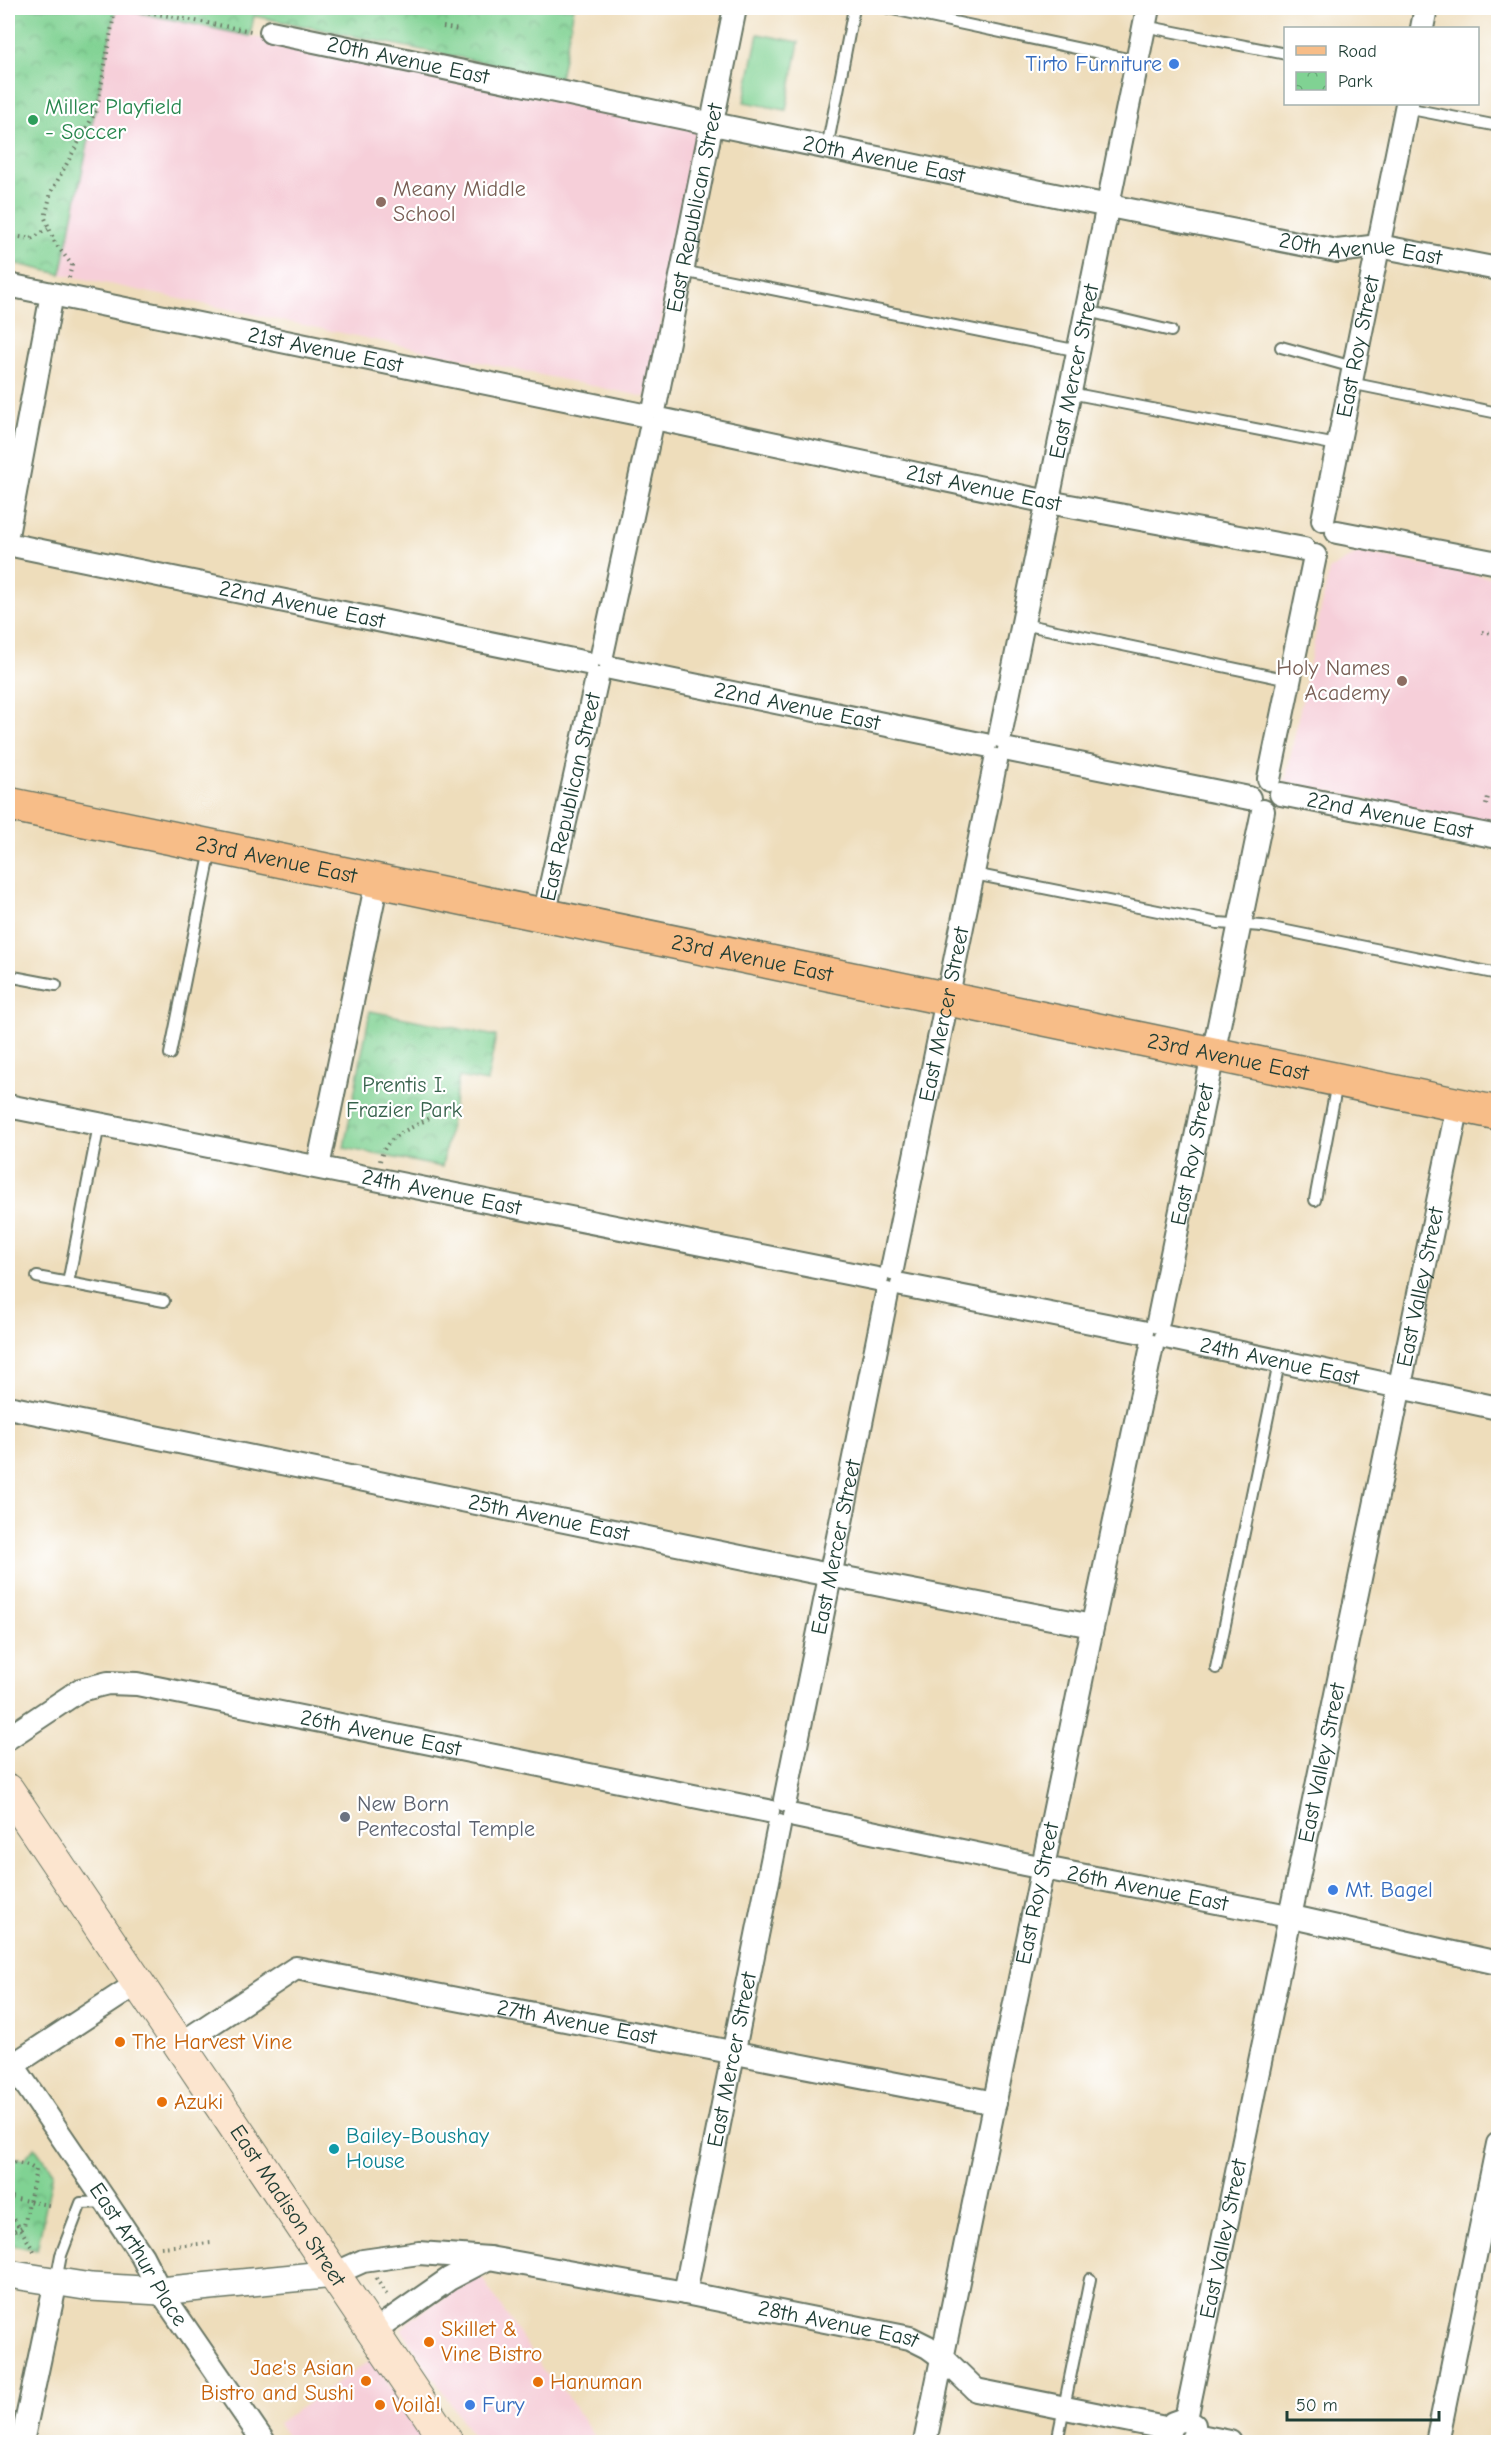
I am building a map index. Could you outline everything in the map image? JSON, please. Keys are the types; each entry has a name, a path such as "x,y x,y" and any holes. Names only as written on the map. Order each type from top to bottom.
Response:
{"main road":[{"name":"23rd Avenue East","path":"8,804 1498,1113"},
{"name":"East Madison Street","path":"8,1790 447,2442"}],"street":[{"name":"East Republican Street","path":"544,916 653,417 735,8"},
{"path":"1422,27 1426,8"},
{"name":"East Mercer Street","path":"685,2293 1146,17"},
{"name":"20th Avenue East","path":"263,32 1107,206 1337,251 1379,246 1498,269"},
{"name":"East Roy Street","path":"1330,526 1337,445 1407,106"},
{"name":"21st Avenue East","path":"8,285 653,417 1048,502 1310,552"},
{"path":"10,540 52,294"},
{"path":"1256,805 1273,809 1277,806 1275,786 1289,680 1310,552 1302,544 1307,530 1317,521 1330,526 1498,563"},
{"name":"22nd Avenue East","path":"10,540 599,666 998,748 1256,805"},
{"name":"22nd Avenue East","path":"1275,786 1498,837"},
{"name":"East Roy Street","path":"925,2442 1239,924 1256,805"},
{"path":"318,1167 377,881"},
{"name":"East Valley Street","path":"1183,2434 1288,1916 1458,1105"},
{"name":"24th Avenue East","path":"8,1106 1154,1334 1279,1363 1498,1408"},
{"name":"25th Avenue East","path":"8,1407 830,1575 1092,1626"},
{"name":"26th Avenue East","path":"8,1738 80,1690 108,1683 137,1684 1288,1916 1498,1963"},
{"name":"27th Avenue East","path":"179,2045 296,1968 995,2103"},
{"path":"10,2062 138,1983"},
{"name":"East Arthur Place","path":"10,2062 142,2256 160,2291 264,2442"},
{"path":"1437,2442 1498,2144"},
{"name":"28th Avenue East","path":"334,2274 363,2261 419,2253 489,2258 685,2293 910,2338 943,2358 976,2390 1230,2442"},
{"path":"373,2332 449,2279 489,2258"},
{"path":"8,2274 91,2287 160,2291 334,2274"},
{"path":"22,2442 56,2281"}],"lane":[{"path":"827,148 854,8"},
{"path":"888,8 1137,61"},
{"path":"1146,17 1284,53"},
{"path":"1407,106 1498,126"},
{"path":"682,271 1079,351"},
{"path":"1087,312 1171,330"},
{"path":"1281,347 1351,375 1498,412"},
{"path":"1070,393 1337,445"},
{"path":"1023,624 1289,680"},
{"path":"170,1054 211,847"},
{"path":"974,874 1218,923 1262,926 1498,974"},
{"path":"8,976 56,985"},
{"path":"1315,1200 1338,1079"},
{"path":"68,1283 99,1125"},
{"path":"37,1277 164,1301"},
{"path":"1216,1668 1279,1363"},
{"path":"56,2281 61,2255 81,2203 106,2202"},
{"path":"1057,2442 1090,2279"}],"path":[{"path":"69,278 72,265 55,243 45,219 51,192 98,109 114,14 110,8"},
{"path":"125,8 263,32"},
{"path":"443,27 459,30"},
{"path":"8,235 31,239 48,230"},
{"path":"1482,632 1498,633"},
{"path":"1486,805 1488,797"},
{"path":"380,1162 386,1144 392,1138 429,1118 432,1112"},
{"path":"8,2161 28,2165 36,2170 24,2226 8,2231"},
{"path":"8,2184 12,2198 8,2207 18,2229 34,2251"},
{"path":"12,2198 52,2206"},
{"path":"158,2249 211,2243"},
{"path":"373,2273 392,2302"}],"shaded area":[{"name":"Meany Middle School","path":"116,8 701,131 646,397 61,274"},
{"name":"Holy Names Academy","path":"1360,552 1498,579 1498,826 1285,782 1329,570"},
{"path":"480,2275 551,2382 556,2380 598,2442 476,2442 401,2329 411,2319"},
{"path":"372,2359 428,2442 291,2442 278,2423"}],"green space":[{"path":"8,8 116,8 61,274 8,262"},
{"path":"116,8 574,8 560,78 254,16 250,36"},
{"path":"758,34 799,42 786,110 744,102"},
{"name":"Prentis I. Frazier Park","path":"370,1011 496,1036 487,1082 459,1077 442,1167 344,1148"},
{"path":"35,2147 53,2172 37,2250 8,2244 8,2157 24,2159"}],"place":[{"name":"Tirto Furniture","path":"1174,64"},
{"name":"Miller Playfield - Soccer","path":"33,120"},
{"name":"Meany Middle School","path":"381,202"},
{"name":"Holy Names Academy","path":"1402,681"},
{"name":"New Born Pentecostal Temple","path":"345,1817"},
{"name":"Mt. Bagel","path":"1333,1890"},
{"name":"The Harvest Vine","path":"120,2042"},
{"name":"Azuki","path":"162,2102"},
{"name":"Bailey-Boushay House","path":"334,2149"},
{"name":"Skillet & Vine Bistro","path":"429,2342"},
{"name":"Jae's Asian Bistro and Sushi","path":"366,2381"},
{"name":"Hanuman","path":"538,2382"},
{"name":"Voilà!","path":"380,2405"},
{"name":"Fury","path":"470,2405"}]}
